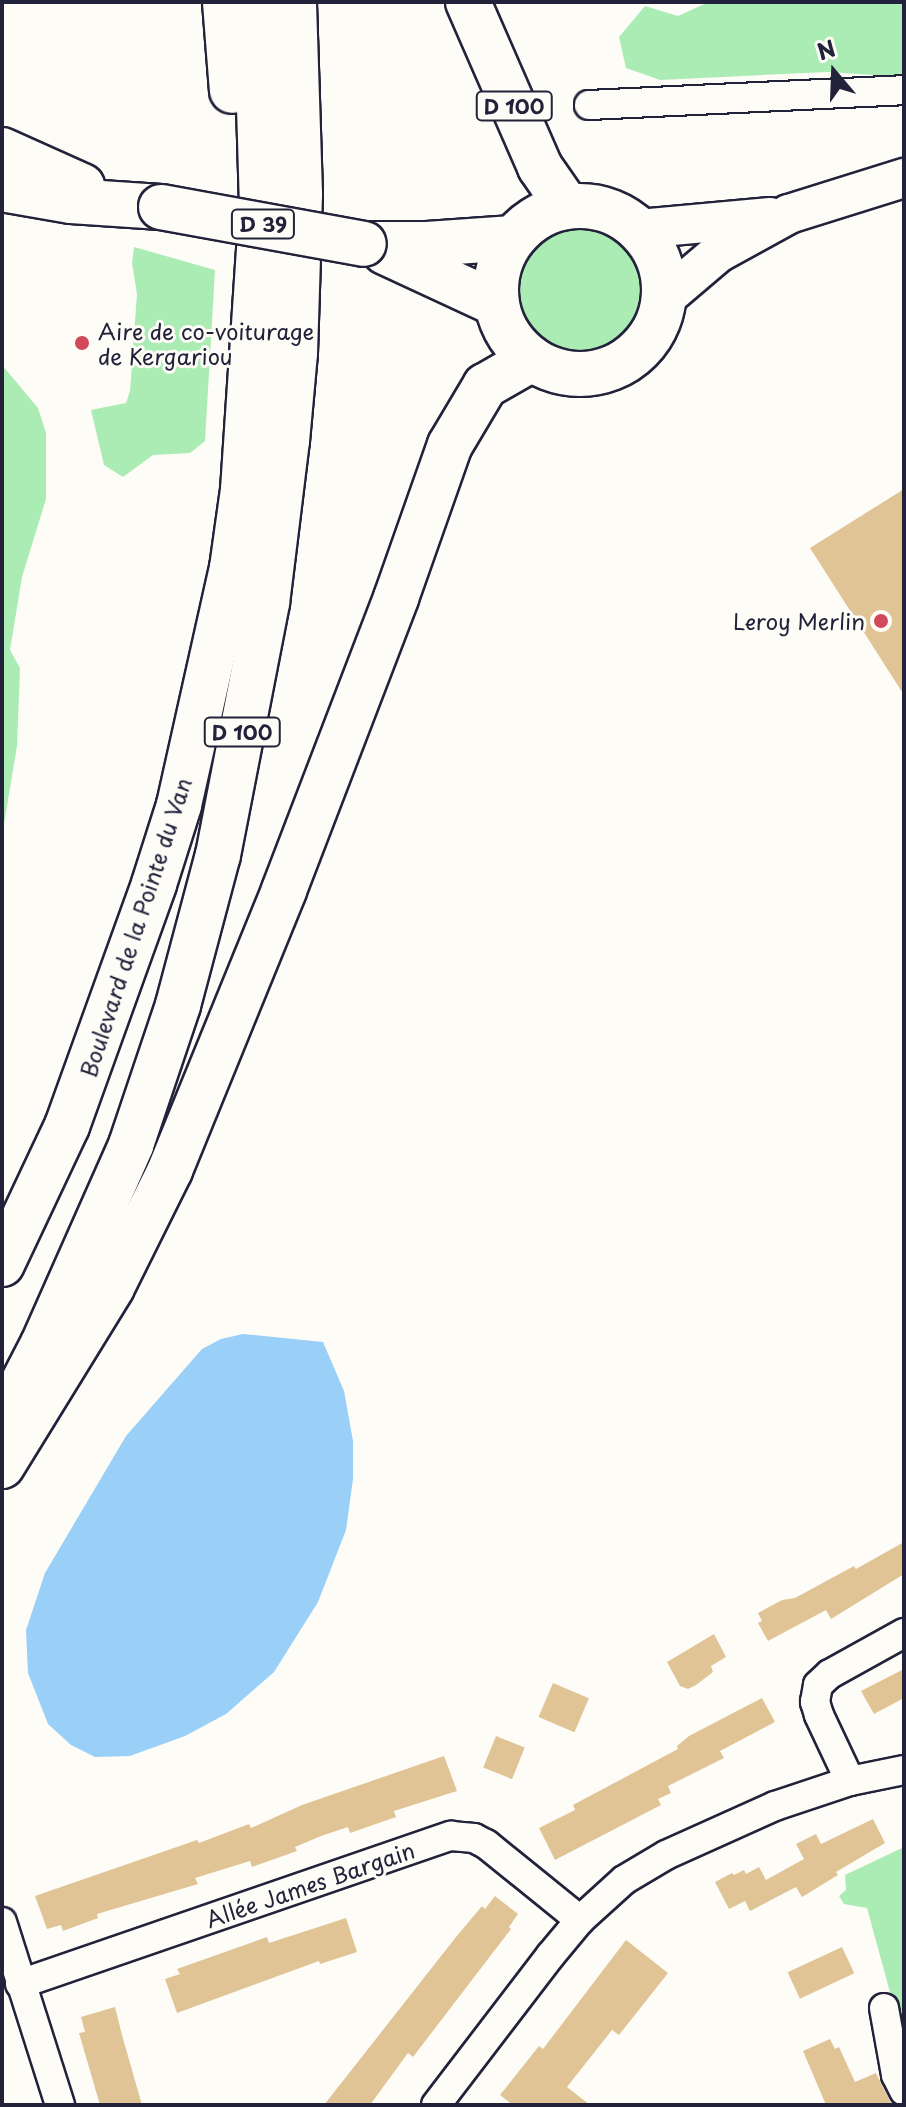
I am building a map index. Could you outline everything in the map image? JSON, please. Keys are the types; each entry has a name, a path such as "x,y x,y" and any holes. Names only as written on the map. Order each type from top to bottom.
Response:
{"main road":[{"name":"D 100","path":"225,2 254,358"},
{"name":"Boulevard de la Pointe du Van","path":"2,1264 67,1126 97,1049 179,805 232,568 243,490 254,358 262,207 256,2"},
{"name":"D 100","path":"2,1423 43,1344 131,1145 178,1005 227,813 277,536 294,368 300,194 294,2"},
{"name":"D 100","path":"468,2 540,167 567,206"},
{"name":"D 39","path":"2,150 118,201"},
{"path":"664,299 718,253 789,214 904,178"},
{"name":"D 39","path":"2,189 71,201 118,201 161,207 364,244 427,244 513,238"},
{"path":"567,206 595,206 619,214 639,229 655,249 663,273 664,299 658,322 647,341 631,357 591,373 570,373 532,359 515,344 503,325 497,304 499,270 513,238 529,223 567,206"},
{"path":"639,229 789,214"},
{"name":"D 39","path":"364,244 444,277 497,304"},
{"path":"2,1466 112,1287 170,1170 278,904 396,598 450,445 485,386 532,359"}],"street":[{"path":"589,105 904,90"},
{"path":"850,1781 819,1715 815,1702 818,1685 830,1674 904,1633"},
{"path":"444,2102 580,1920 618,1885 666,1855 775,1806 850,1781 904,1770"},
{"name":"Allée James Bargain","path":"20,1984 451,1836 474,1838 486,1844 580,1920"},
{"path":"2,1922 60,2105"},
{"path":"884,2008 894,2064 904,2091"}],"green space":[{"path":"709,2 904,2 904,77 827,72 660,80 626,68 619,37 645,6 678,16"},
{"path":"580,230 603,235 622,248 635,267 640,290 635,313 622,332 603,345 580,350 557,345 538,332 525,313 520,290 525,267 538,248 557,235"},
{"path":"134,247 215,270 205,441 190,453 153,455 123,477 104,465 91,410 126,403 130,391 137,294 132,263"},
{"path":"2,365 38,408 46,433 46,499 22,577 10,650 20,668 17,746 2,836"},
{"path":"904,1847 904,2010 901,2011 894,2007 867,1908 844,1904 839,1896 846,1890 845,1875"}],"water":[{"path":"243,1334 323,1342 344,1391 353,1441 353,1479 346,1530 318,1602 274,1672 226,1714 185,1736 130,1756 95,1757 71,1745 48,1724 28,1673 26,1630 45,1573 126,1436 202,1349 221,1339"}],"building":[{"name":"Leroy Merlin","path":"904,489 904,695 810,548"},
{"path":"904,1542 904,1574 831,1619 826,1610 768,1641 758,1623 762,1621 758,1613 782,1600 795,1598 854,1566 856,1569"},
{"path":"714,1634 726,1657 711,1666 713,1672 696,1685 688,1689 680,1686 667,1662"},
{"path":"904,1669 904,1698 874,1714 861,1691"},
{"path":"553,1683 589,1698 574,1732 539,1717"},
{"path":"762,1698 775,1722 720,1751 724,1758 668,1786 671,1793 658,1799 661,1805 555,1860 539,1828 575,1810 573,1805 678,1749 677,1746 689,1736"},
{"path":"496,1736 525,1748 512,1779 483,1768"},
{"path":"444,1756 457,1791 394,1811 396,1817 350,1833 348,1827 321,1836 295,1847 297,1851 252,1867 250,1861 195,1878 198,1884 97,1914 98,1918 63,1931 61,1925 47,1929 35,1896 197,1840 199,1843 249,1824 251,1828 302,1805"},
{"path":"873,1819 885,1843 836,1872 838,1875 802,1897 796,1887 750,1911 745,1901 729,1909 715,1882 732,1873 734,1875 744,1870 746,1874 759,1867 766,1880 804,1859 796,1844 816,1834 821,1844"},
{"path":"495,1896 518,1914 509,1927 511,1929 413,2057 408,2053 370,2105 324,2105 456,1937 482,1906 485,1909"},
{"path":"346,1918 357,1952 320,1964 319,1961 177,2013 165,1979 180,1974 177,1969 267,1937 269,1943"},
{"path":"626,1940 668,1973 619,2035 612,2030 567,2087 590,2105 513,2105 500,2095 539,2046 543,2049"},
{"path":"842,1947 854,1973 800,1999 788,1972"},
{"path":"115,2007 142,2105 100,2105 79,2033 85,2032 81,2017"},
{"path":"830,2039 835,2049 839,2047 855,2082 876,2073 892,2105 826,2105 803,2051"}],"place":[{"name":"Aire de co-voiturage de Kergariou","path":"82,343"},
{"name":"Leroy Merlin","path":"881,621"}]}
